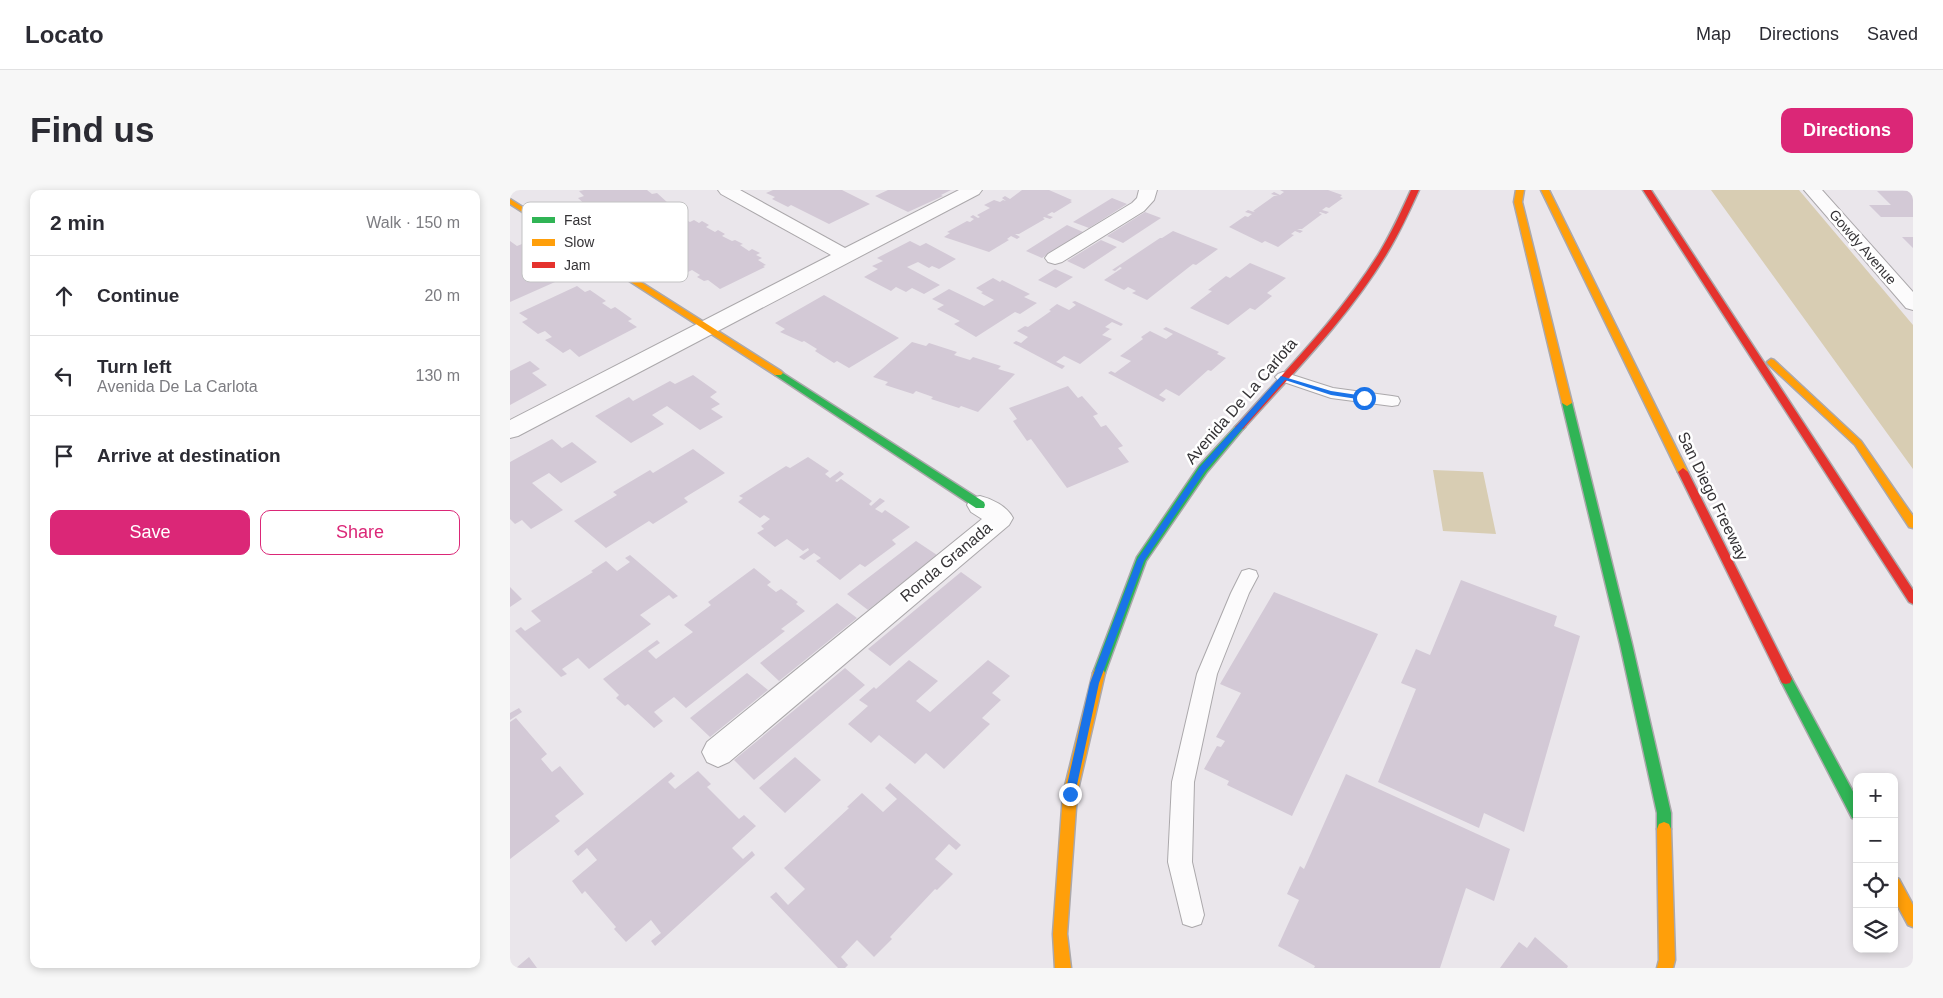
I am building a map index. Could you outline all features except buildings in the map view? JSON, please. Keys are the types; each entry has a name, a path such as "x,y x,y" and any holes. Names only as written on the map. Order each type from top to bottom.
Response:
{"main road":[{"name":"Avenida De La Carlota","path":"1062,968 1060,934 1070,794 1098,674 1141,560 1203,469 1348,303 1382,255 1409,206 1415,190"},
{"path":"1520,190 1518,202 1626,644 1664,813 1668,960 1665,968"},
{"name":"San Diego Freeway","path":"1545,190 1764,638 1853,805"},
{"path":"1648,190 1913,599"},
{"name":"Ronda Granada","path":"510,201 522,209"},
{"name":"Ronda Granada","path":"637,282 980,505"},
{"path":"1740,334 1858,443 1913,524"},
{"path":"1898,892 1913,920"}],"street":[{"path":"727,190 844,255"},
{"path":"510,430 709,328 844,255 973,190"},
{"path":"1055,258 1138,206 1145,200 1148,190"},
{"name":"Gowdy Avenue","path":"1813,190 1913,304"},
{"name":"Ronda Granada","path":"718,752 1000,518 980,505"}],"lane":[{"path":"1283,377 1331,393 1392,401"},
{"path":"1192,915 1180,862 1183,782 1207,674 1240,592 1250,576"}],"shaded area":[{"path":"1711,190 1799,190 1913,325 1913,469"},
{"path":"1433,470 1483,472 1496,534 1443,531"}],"traffic: fast":[{"path":"778,373 980,505"},
{"path":"1567,403 1626,644 1664,813 1664,829"},
{"path":"1099,673 1141,560 1203,469 1240,427"},
{"path":"1786,679 1853,805"}],"traffic: slow":[{"path":"1520,190 1518,202 1567,403"},
{"path":"1545,190 1683,472"},
{"path":"510,201 522,209"},
{"path":"636,282 778,373"},
{"path":"1771,362 1858,443 1913,524"},
{"path":"1063,968 1060,934 1070,794 1099,673"},
{"path":"1664,829 1667,960 1665,968"},
{"path":"1898,892 1913,920"}],"traffic: jam":[{"path":"1240,427 1314,344 1361,286 1382,255 1400,223 1415,190"},
{"path":"1647,190 1913,599"},
{"path":"1683,472 1786,679"}],"route":[{"path":"1070,794 1095,683 1141,560 1180,500 1203,469 1283,377 1331,393 1364,398"}]}
